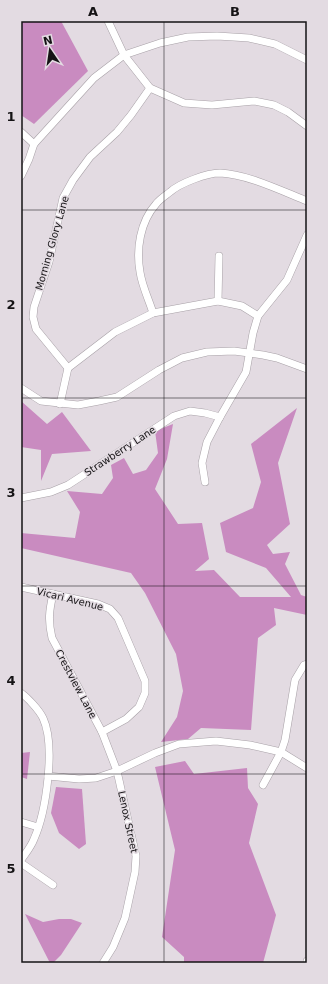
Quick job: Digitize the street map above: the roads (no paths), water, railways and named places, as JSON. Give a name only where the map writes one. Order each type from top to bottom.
[{"type":"street","points":[[108,21],[124,55],[150,88],[184,103],[212,105],[254,101],[274,105],[288,112],[307,126]]},
{"type":"street","points":[[21,176],[34,144],[94,78],[124,55],[160,43],[181,38],[217,36],[248,38],[275,44],[307,60]]},
{"type":"street","name":"Morning Glory Lane","points":[[68,368],[36,329],[33,317],[34,307],[49,262],[63,198],[73,180],[90,157],[117,132],[150,88]]},
{"type":"street","points":[[21,132],[34,144]]},
{"type":"street","points":[[153,313],[140,273],[140,238],[146,218],[157,203],[177,186],[197,178],[219,173],[234,175],[250,180],[307,201]]},
{"type":"street","points":[[205,482],[202,463],[207,442],[246,372],[253,333],[258,316],[287,280],[307,235]]},
{"type":"street","points":[[218,301],[219,256]]},
{"type":"street","points":[[60,404],[68,368],[115,332],[153,313],[218,301],[242,306],[258,316]]},
{"type":"street","points":[[21,388],[41,401],[78,405],[117,397],[159,370],[182,358],[207,352],[234,351],[250,353],[277,358],[307,369]]},
{"type":"street","name":"Strawberry Lane","points":[[21,498],[51,492],[68,485],[174,416],[190,411],[220,417]]},
{"type":"street","name":"Vicari Avenue","points":[[21,587],[98,604],[110,609],[118,618],[145,681],[145,693],[139,707],[126,719],[102,732]]},
{"type":"street","name":"Crestview Lane","points":[[53,594],[49,610],[48,624],[52,638],[102,732],[117,771]]},
{"type":"street","points":[[263,785],[281,752],[285,740],[295,680],[304,665],[307,664]]},
{"type":"street","points":[[21,693],[28,698],[43,718],[49,745],[48,776],[41,819],[34,840],[21,862],[53,885]]},
{"type":"street","points":[[48,776],[96,778],[117,771],[179,744],[216,741],[250,745],[281,752],[307,768]]},
{"type":"street","name":"Lenox Street","points":[[103,963],[113,947],[125,918],[135,872],[136,856],[117,771]]},
{"type":"street","points":[[21,822],[38,828]]}]
